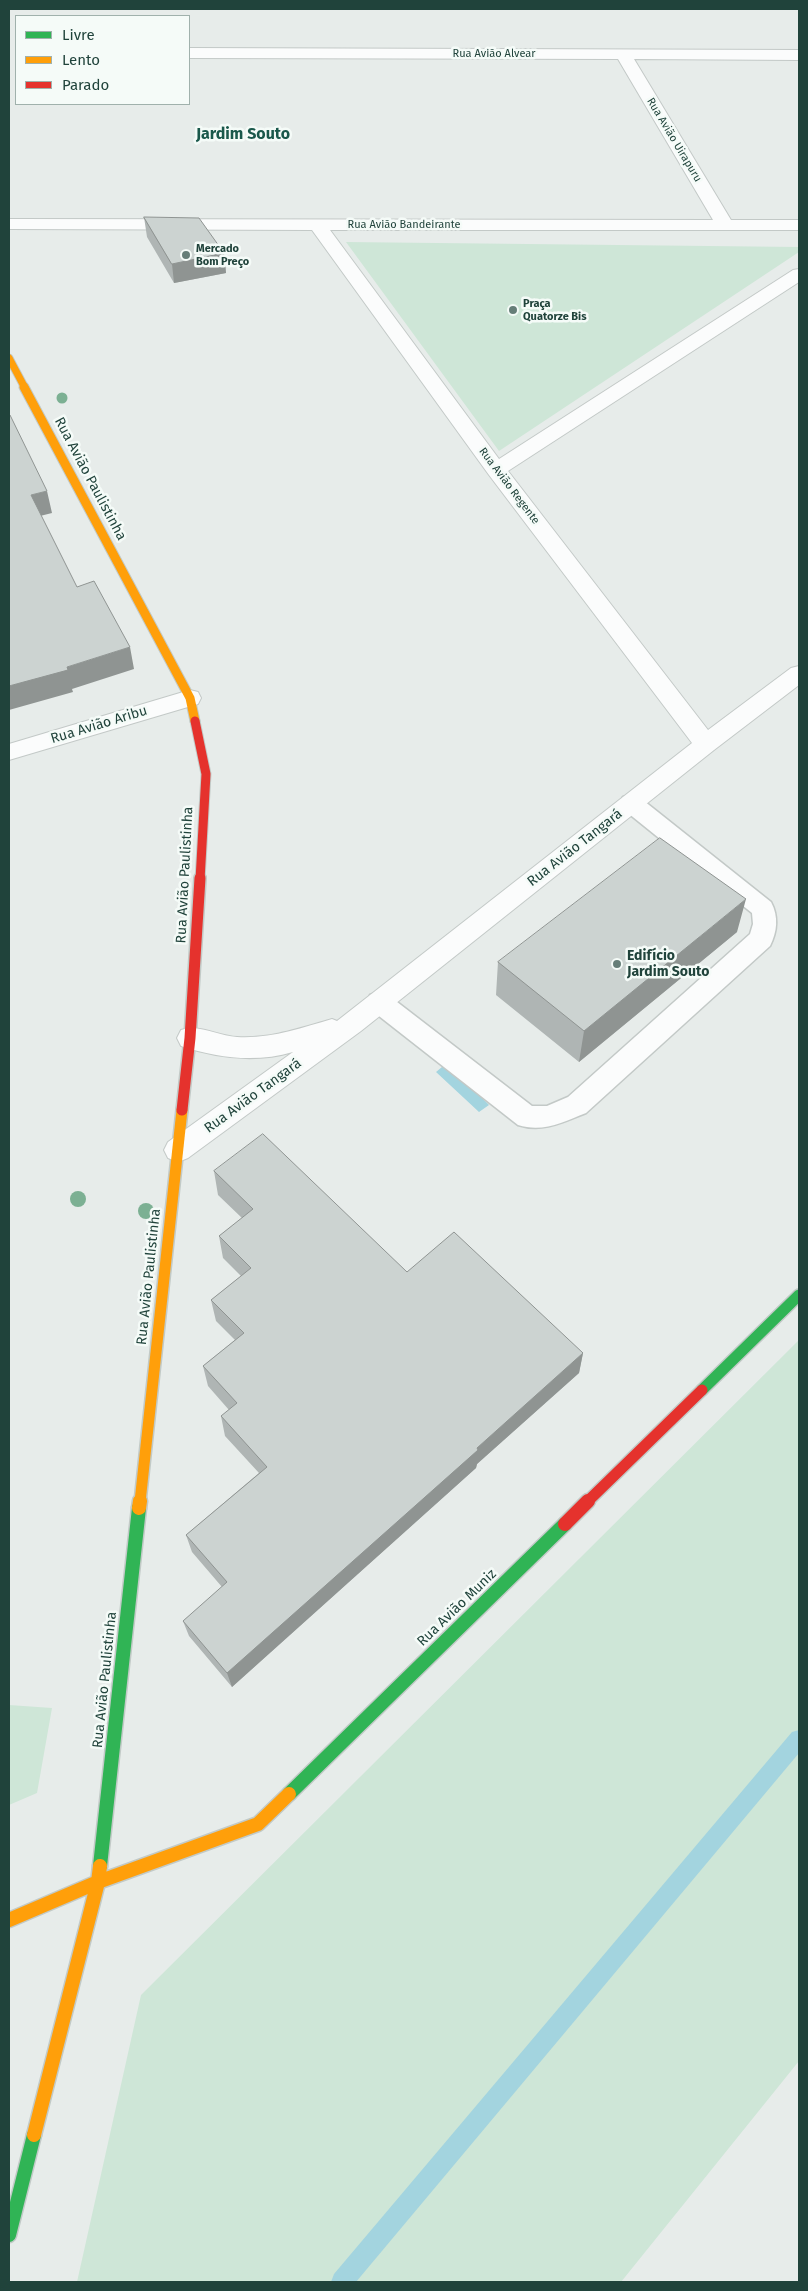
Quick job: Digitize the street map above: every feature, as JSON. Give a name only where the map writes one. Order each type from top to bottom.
[{"type":"street","name":"Rua Avião Alvear","points":[[190,53],[799,55]]},
{"type":"street","name":"Rua Avião Uirapuru","points":[[623,55],[725,225]]},
{"type":"street","name":"Rua Avião Bandeirante","points":[[9,224],[799,226]]},
{"type":"street","name":"Rua Avião Regente","points":[[317,224],[496,470],[706,744]]},
{"type":"street","points":[[496,470],[799,274]]},
{"type":"street","name":"Rua Avião Paulistinha","points":[[9,358],[190,698],[206,774],[190,1038],[98,1882],[9,2235]]},
{"type":"street","name":"Rua Avião Tangará","points":[[178,1150],[352,1024],[706,744],[799,674]]},
{"type":"street","name":"Rua Avião Aribu","points":[[9,752],[190,698]]},
{"type":"street","name":"Rua Avião Tangará","points":[[190,1038],[237,1048],[276,1046],[352,1024]]},
{"type":"street","name":"Rua Avião Muniz","points":[[9,1920],[98,1882],[258,1824],[799,1295]]},
{"type":"lane","points":[[379,1002],[527,1117],[548,1117],[577,1105],[761,939],[765,924],[763,909],[632,804]]},
{"type":"green space","points":[[346,242],[799,247],[799,252],[499,451]]},
{"type":"green space","points":[[799,1340],[799,2061],[621,2282],[77,2282],[141,1995]]},
{"type":"green space","points":[[9,1705],[52,1708],[37,1793],[9,1805]]},
{"type":"water","points":[[461,1051],[465,1080],[489,1105],[479,1112],[436,1072]]},
{"type":"building","points":[[144,217],[199,218],[224,253],[172,264]]},
{"type":"building","points":[[9,415],[47,491],[31,495],[77,587],[94,581],[130,647],[67,667],[68,670],[9,686]]},
{"type":"building","name":"Edifício Jardim Souto","points":[[660,838],[746,899],[584,1031],[498,962]]},
{"type":"building","points":[[263,1134],[407,1272],[454,1232],[583,1353],[477,1448],[478,1450],[227,1673],[183,1621],[227,1582],[186,1535],[267,1467],[221,1416],[237,1403],[203,1366],[244,1333],[211,1300],[251,1268],[219,1236],[253,1209],[214,1171]]},
{"type":"waterway","points":[[342,2282],[799,1739]]},
{"type":"traffic: fast","points":[[702,1390],[799,1295]]},
{"type":"traffic: fast","points":[[100,1866],[139,1508]]},
{"type":"traffic: fast","points":[[289,1794],[565,1524]]},
{"type":"traffic: fast","points":[[9,2235],[34,2135]]},
{"type":"traffic: slow","points":[[9,358],[190,698],[195,721]]},
{"type":"traffic: slow","points":[[139,1508],[182,1110]]},
{"type":"traffic: slow","points":[[9,1920],[98,1882],[258,1824],[289,1794]]},
{"type":"traffic: slow","points":[[34,2135],[98,1882],[100,1866]]},
{"type":"traffic: jam","points":[[182,1110],[190,1038],[206,774],[195,721]]},
{"type":"traffic: jam","points":[[565,1524],[702,1390]]},
{"type":"place","name":"Mercado Bom Preço","points":[[186,255]]},
{"type":"place","name":"Praça Quatorze Bis","points":[[513,310]]},
{"type":"place","name":"Edifício Jardim Souto","points":[[617,964]]},
{"type":"district","name":"Jardim Souto","points":[[243,135]]}]
